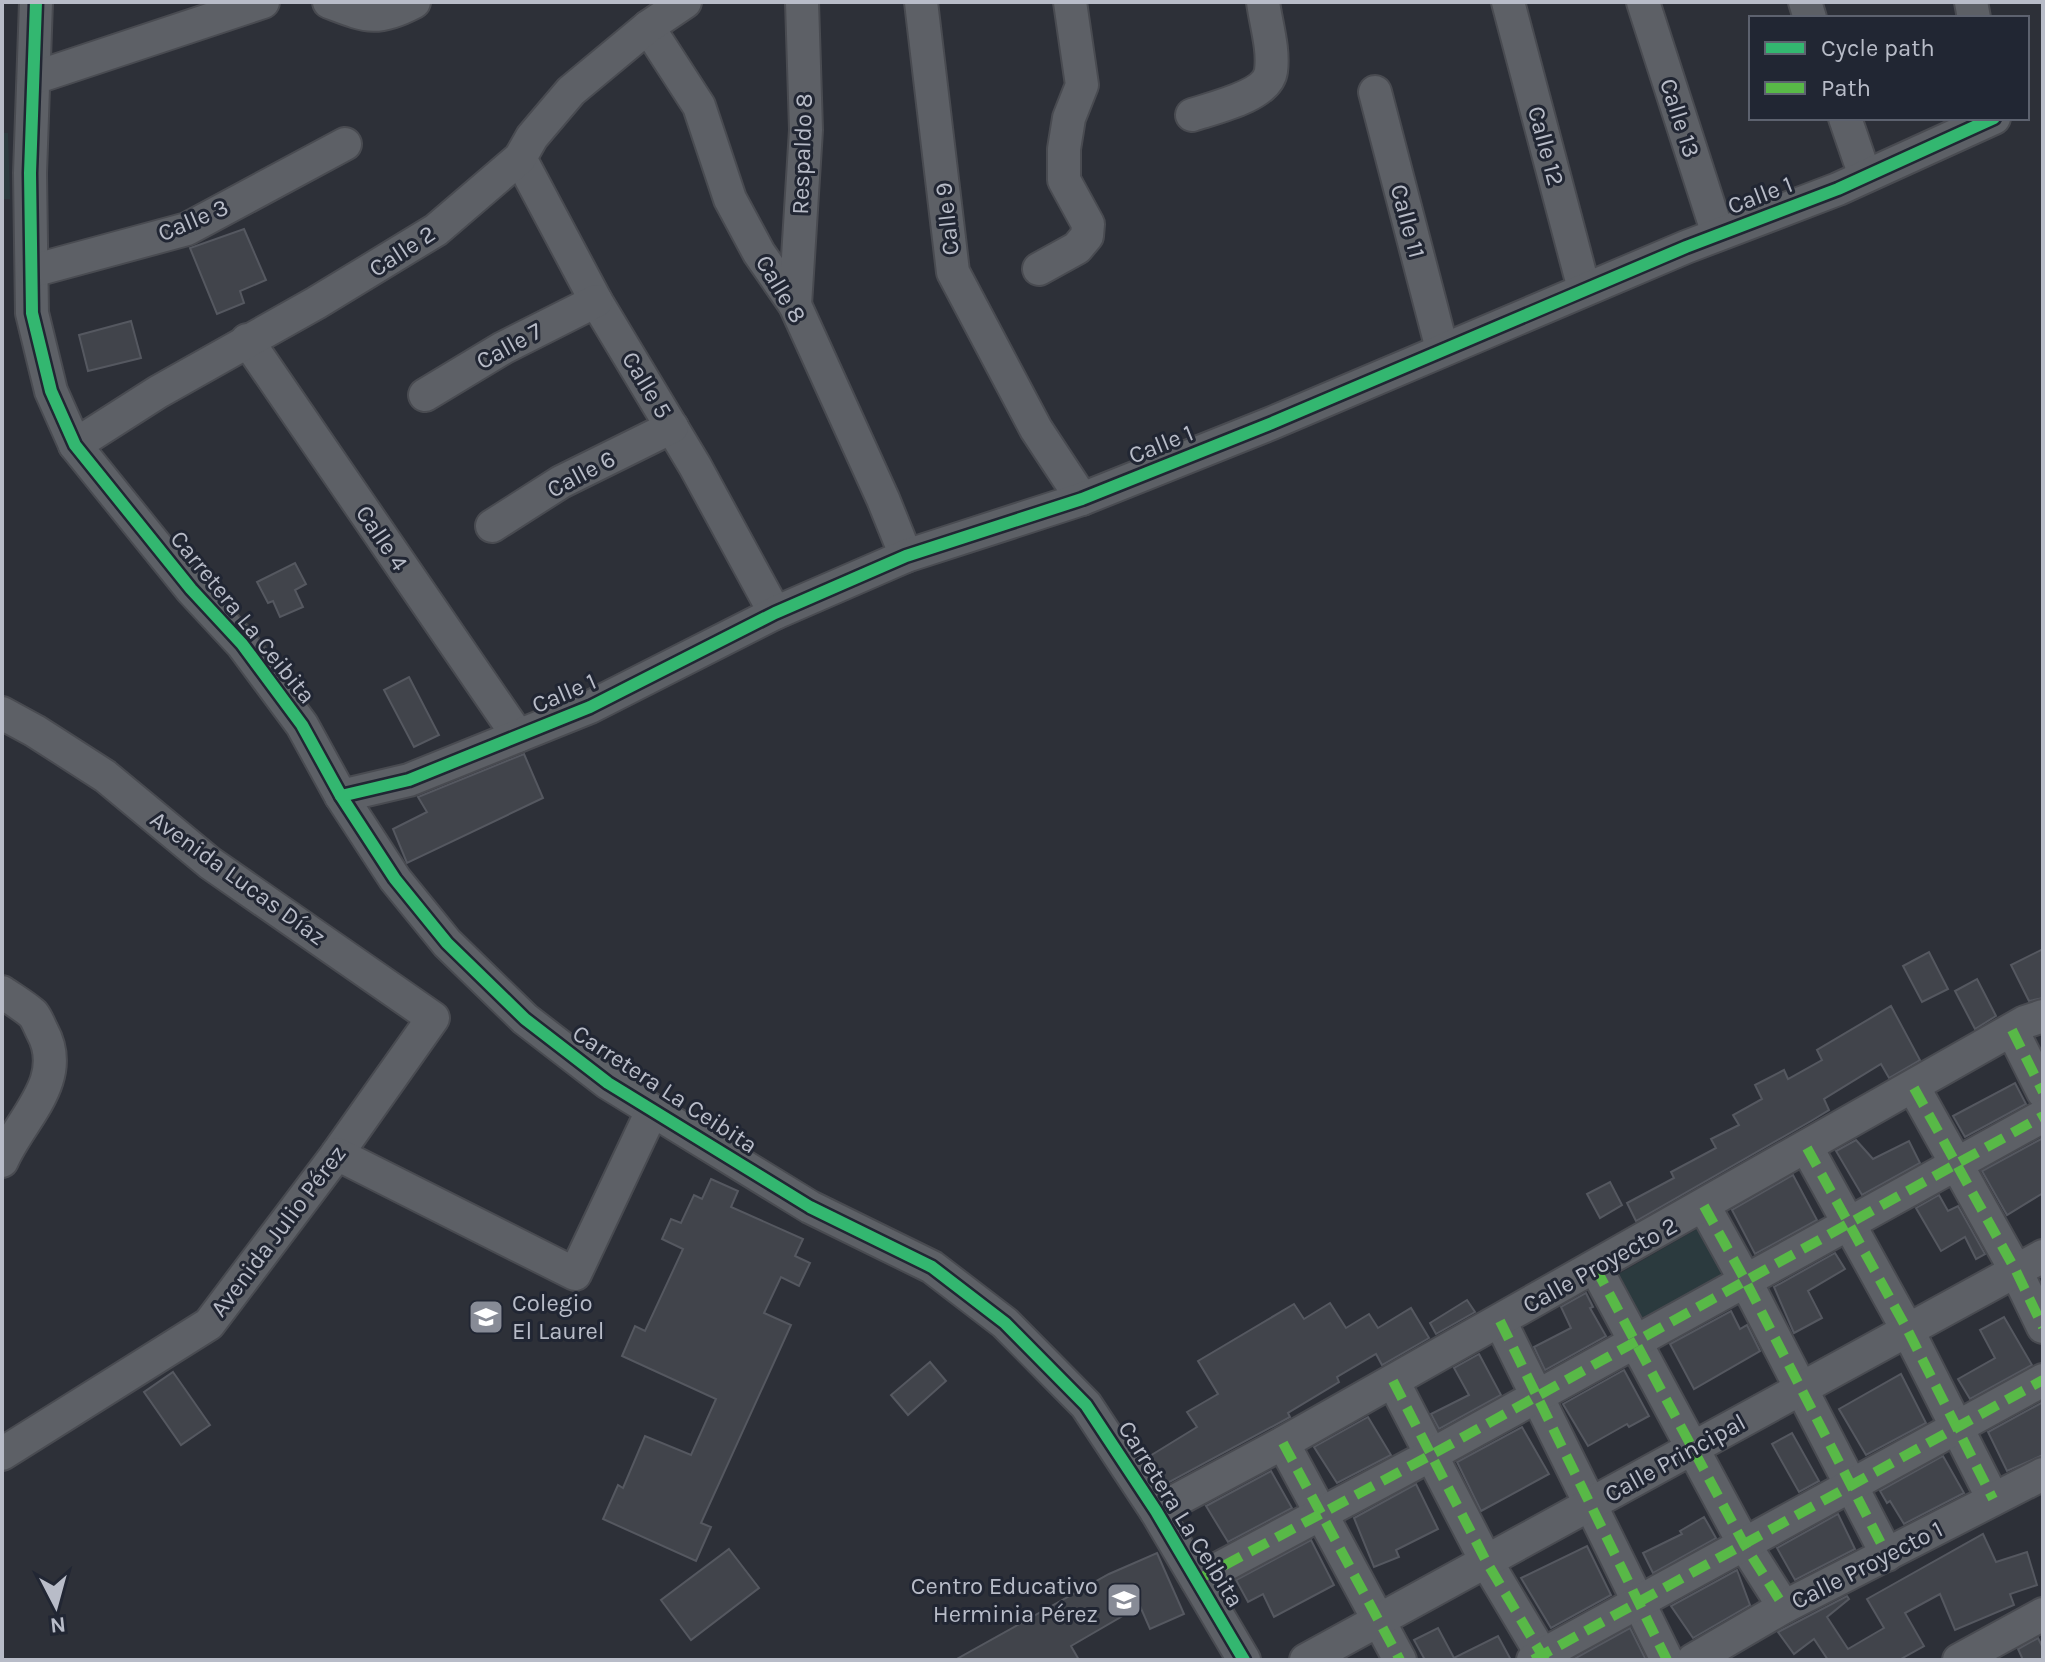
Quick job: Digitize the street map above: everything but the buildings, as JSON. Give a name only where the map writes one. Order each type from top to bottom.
[{"type":"street","name":"Carretera La Ceibita","points":[[36,2],[30,173],[32,313],[51,391],[75,445],[191,589],[242,644],[302,725],[341,796],[395,879],[457,953],[525,1019],[608,1083],[810,1207],[932,1267],[1005,1323],[1086,1405],[1156,1511],[1244,1660]]},
{"type":"street","points":[[34,78],[263,2]]},
{"type":"street","points":[[329,2],[368,17],[414,2]]},
{"type":"street","name":"Calle 2","points":[[75,445],[436,230],[520,158],[532,137],[571,91],[648,27],[685,2]]},
{"type":"street","name":"Respaldo 8","points":[[795,305],[806,130],[802,2]]},
{"type":"street","name":"Calle 9","points":[[921,2],[953,272],[1036,429],[1082,499]]},
{"type":"street","points":[[1039,269],[1077,248],[1087,236],[1088,224],[1064,180],[1064,149],[1069,118],[1082,85],[1070,2]]},
{"type":"street","points":[[1192,115],[1245,97],[1264,86],[1271,74],[1270,43],[1263,2]]},
{"type":"street","name":"Calle 12","points":[[1508,2],[1584,289]]},
{"type":"street","name":"Calle 13","points":[[1643,2],[1718,234]]},
{"type":"street","name":"Calle 8","points":[[648,27],[699,106],[730,199],[759,253],[795,305],[906,556]]},
{"type":"street","name":"Calle 11","points":[[1375,92],[1442,349]]},
{"type":"street","points":[[1846,120],[1865,176]]},
{"type":"street","name":"Calle 1","points":[[341,796],[409,780],[590,707],[775,613],[906,556],[1082,499],[1272,423],[1584,289],[1865,176],[1990,120]]},
{"type":"street","name":"Calle 3","points":[[32,271],[187,229],[345,144]]},
{"type":"street","name":"Calle 5","points":[[520,158],[596,301],[672,427],[775,613]]},
{"type":"street","name":"Calle 7","points":[[425,395],[503,348],[596,301]]},
{"type":"street","name":"Calle 4","points":[[247,340],[518,736]]},
{"type":"street","name":"Calle 6","points":[[492,526],[561,482],[672,427]]},
{"type":"street","name":"Avenida Lucas Díaz","points":[[2,713],[105,776],[210,863],[433,1018]]},
{"type":"street","points":[[2,992],[34,1015],[47,1039],[51,1058],[48,1083],[2,1161]]},
{"type":"street","name":"Calle Proyecto 2","points":[[1156,1511],[1283,1443],[2012,1030],[2043,1016]]},
{"type":"street","name":"Avenida Julio Pérez","points":[[2,1454],[209,1324],[337,1154],[433,1018]]},
{"type":"street","points":[[2012,1030],[2043,1092]]},
{"type":"street","points":[[1914,1088],[1955,1163],[2029,1264],[2043,1327]]},
{"type":"street","points":[[337,1154],[575,1274],[652,1111]]},
{"type":"street","points":[[1197,1580],[1431,1455],[2043,1116]]},
{"type":"street","points":[[1807,1148],[1907,1329],[1993,1499]]},
{"type":"street","points":[[1704,1206],[1887,1555]]},
{"type":"street","name":"Calle Principal","points":[[1306,1660],[2029,1264]]},
{"type":"street","points":[[1595,1267],[1691,1449],[1744,1544],[1784,1607]]},
{"type":"street","points":[[1500,1321],[1667,1660]]},
{"type":"street","points":[[1393,1381],[1540,1658],[1638,1601],[1851,1488],[2043,1380]]},
{"type":"street","points":[[1283,1443],[1400,1660]]},
{"type":"street","name":"Calle Proyecto 1","points":[[1693,1660],[1784,1607],[2043,1474]]},
{"type":"street","points":[[1959,1660],[2043,1614]]},
{"type":"shaded area","points":[[2,133],[8,133],[10,199],[2,199]]},
{"type":"shaded area","points":[[1704,1225],[1737,1279],[1642,1332],[1610,1279]]},
{"type":"marked path","points":[[2012,1030],[2043,1092]]},
{"type":"marked path","points":[[1914,1088],[2016,1271],[2043,1327]]},
{"type":"marked path","points":[[1197,1580],[1431,1455],[2043,1116]]},
{"type":"marked path","points":[[1807,1148],[1907,1329],[1993,1499]]},
{"type":"marked path","points":[[1704,1206],[1887,1555]]},
{"type":"marked path","points":[[1595,1267],[1744,1544],[1784,1607]]},
{"type":"marked path","points":[[1500,1321],[1667,1660]]},
{"type":"marked path","points":[[1533,1660],[2043,1380]]},
{"type":"marked path","points":[[1393,1381],[1486,1561],[1545,1660]]},
{"type":"marked path","points":[[1283,1443],[1400,1660]]},
{"type":"cycle path","points":[[36,2],[30,173],[32,313],[51,391],[75,445],[191,589],[242,644],[302,725],[341,796],[395,879],[447,943],[525,1019],[608,1083],[810,1207],[932,1267],[1005,1323],[1086,1405],[1156,1511],[1244,1660]]},
{"type":"cycle path","points":[[341,796],[409,780],[590,707],[775,613],[906,556],[1082,499],[1272,423],[1686,247],[1838,189],[1990,120]]},
{"type":"place","name":"Colegio El Laurel","points":[[486,1317]]},
{"type":"place","name":"Centro Educativo Herminia Pérez","points":[[1124,1600]]}]
